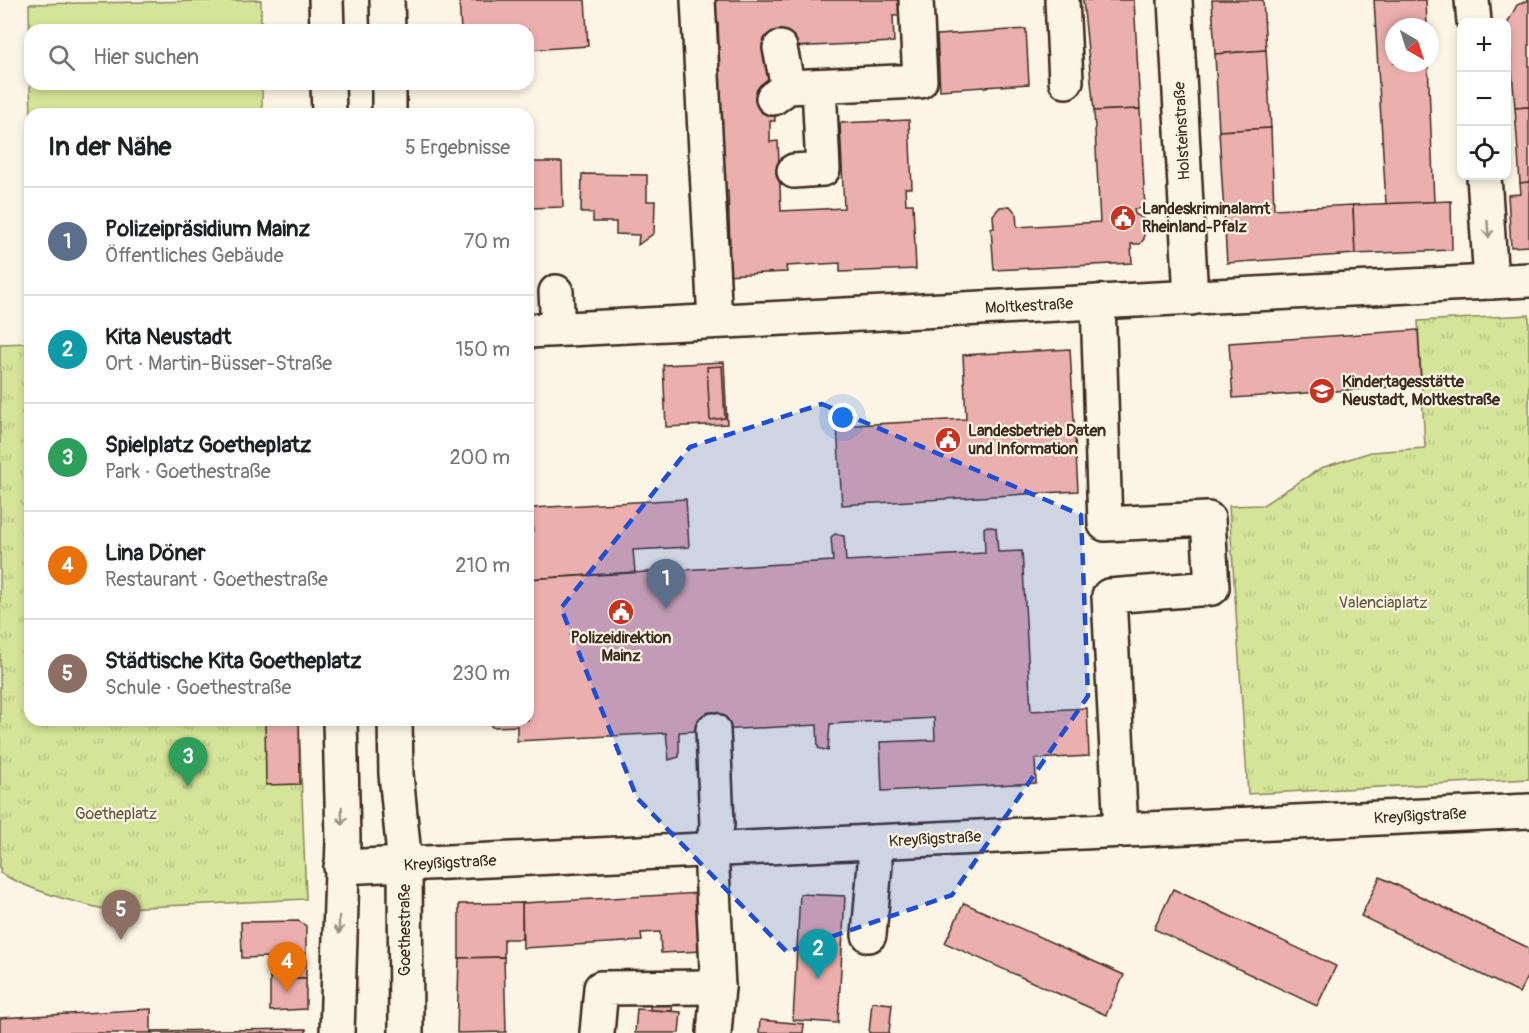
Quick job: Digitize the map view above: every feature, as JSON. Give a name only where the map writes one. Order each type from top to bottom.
[{"type":"street","points":[[327,0],[327,24]]},
{"type":"street","points":[[387,0],[388,24]]},
{"type":"street","points":[[698,0],[715,321]]},
{"type":"street","points":[[793,90],[920,81],[916,0]]},
{"type":"street","points":[[1062,0],[1066,81]]},
{"type":"street","name":"Holsteinstraße","points":[[1175,0],[1191,298]]},
{"type":"street","points":[[1472,0],[1474,18]]},
{"type":"street","points":[[780,48],[823,170],[794,171]]},
{"type":"street","points":[[328,90],[329,108]]},
{"type":"street","points":[[389,90],[389,108]]},
{"type":"street","points":[[1484,180],[1491,282]]},
{"type":"street","name":"Moltkestraße","points":[[543,330],[1529,280]]},
{"type":"street","points":[[543,330],[556,292]]},
{"type":"street","points":[[1098,302],[1105,524],[1208,519],[1212,588],[1109,596],[1122,830]]},
{"type":"street","points":[[337,1033],[341,867],[340,726]]},
{"type":"street","name":"Goethestraße","points":[[395,726],[396,774],[405,866],[406,1033]]},
{"type":"street","points":[[712,730],[717,825],[711,850],[718,987],[714,1033]]},
{"type":"street","name":"Kreyßigstraße","points":[[341,867],[405,866],[1529,811]]},
{"type":"street","points":[[869,935],[875,864],[874,842]]},
{"type":"street","points":[[597,1033],[601,988],[718,987]]},
{"type":"highlighted area","points":[[822,404],[1081,515],[1088,696],[952,895],[787,952],[637,798],[561,608],[690,447]]},
{"type":"green space","points":[[261,0],[261,24],[29,24],[29,4]]},
{"type":"green space","points":[[30,90],[262,90],[262,108],[31,108]]},
{"type":"green space","name":"Valenciaplatz","points":[[1529,315],[1529,779],[1248,794],[1229,506],[1263,505],[1321,468],[1371,452],[1425,448],[1418,321]]},
{"type":"green space","name":"Goetheplatz","points":[[24,343],[24,726],[299,726],[306,899],[104,909],[51,895],[0,873],[0,344]]},
{"type":"building","points":[[459,0],[585,0],[588,46],[534,50],[534,24],[461,24]]},
{"type":"building","points":[[706,0],[902,0],[903,16],[893,16],[894,42],[771,48],[775,121],[770,121],[770,142],[778,141],[781,211],[844,208],[840,123],[909,120],[912,188],[905,188],[906,204],[913,204],[916,269],[840,272],[840,263],[786,266],[787,272],[725,275],[723,246],[730,245],[728,191],[714,192],[723,159],[720,107],[714,108],[712,75],[720,74],[718,23],[707,23]]},
{"type":"building","points":[[1083,0],[1134,0],[1140,109],[1094,111]]},
{"type":"building","points":[[1212,0],[1263,0],[1266,50],[1215,54]]},
{"type":"building","points":[[1374,0],[1426,0],[1427,18],[1385,18],[1385,72],[1428,72],[1434,202],[1386,204]]},
{"type":"building","points":[[1529,0],[1529,107],[1515,108],[1510,18],[1517,5]]},
{"type":"building","points":[[1026,29],[1029,84],[940,90],[937,35]]},
{"type":"building","points":[[1266,50],[1271,128],[1219,131],[1215,54]]},
{"type":"building","points":[[1529,107],[1529,182],[1520,183],[1515,108]]},
{"type":"building","points":[[1140,109],[1145,208],[1134,209],[1135,214],[1143,218],[1144,239],[1140,244],[1131,244],[1132,263],[994,270],[991,228],[994,228],[993,215],[1000,207],[1010,206],[1016,213],[1017,227],[1100,222],[1094,111]]},
{"type":"building","points":[[1271,128],[1274,209],[1353,205],[1355,254],[1227,263],[1219,131]]},
{"type":"building","points":[[534,162],[562,162],[563,207],[534,208]]},
{"type":"building","points":[[582,174],[647,175],[647,201],[655,201],[654,233],[638,245],[639,235],[616,234],[616,222],[593,222],[593,213],[581,213]]},
{"type":"building","points":[[1529,182],[1529,246],[1511,247],[1508,195],[1521,194],[1520,183]]},
{"type":"building","points":[[1451,201],[1452,250],[1355,254],[1353,205]]},
{"type":"building","points":[[1418,330],[1421,385],[1233,398],[1229,343]]},
{"type":"building","points":[[1070,349],[1078,491],[842,505],[837,426],[966,419],[963,355]]},
{"type":"building","points":[[724,362],[727,424],[666,427],[663,365]]},
{"type":"building","points":[[722,366],[725,418],[710,420],[707,367]]},
{"type":"building","points":[[686,499],[689,547],[633,550],[635,572],[534,579],[534,508]]},
{"type":"building","points":[[987,526],[996,528],[998,552],[1022,551],[1031,711],[1087,708],[1089,756],[1035,759],[1036,783],[882,791],[880,742],[935,740],[934,718],[830,724],[828,751],[818,748],[817,725],[679,732],[679,757],[669,760],[666,733],[517,741],[517,726],[534,726],[534,579],[833,561],[831,537],[835,534],[844,536],[846,561],[985,553],[984,528]]},
{"type":"building","points":[[265,726],[299,726],[300,784],[266,785]]},
{"type":"building","points":[[1380,877],[1529,948],[1529,973],[1519,993],[1361,916]]},
{"type":"building","points":[[1173,889],[1336,966],[1317,1006],[1154,929]]},
{"type":"building","points":[[701,893],[703,951],[661,953],[660,932],[641,933],[642,941],[523,948],[522,903]]},
{"type":"building","points":[[800,894],[845,896],[838,1023],[793,1020]]},
{"type":"building","points":[[522,903],[522,939],[504,939],[504,957],[459,958],[459,904]]},
{"type":"building","points":[[964,903],[1124,975],[1106,1015],[945,943]]},
{"type":"building","points":[[299,921],[306,926],[306,978],[270,978],[269,957],[242,958],[241,922]]},
{"type":"building","points":[[504,957],[506,1032],[457,1033],[459,958]]},
{"type":"building","points":[[270,978],[306,978],[306,1009],[270,1011]]},
{"type":"building","points":[[651,996],[673,998],[672,1011],[650,1010]]},
{"type":"building","points":[[872,1002],[892,1004],[889,1033],[869,1033]]},
{"type":"building","points":[[151,1009],[151,1033],[0,1033],[0,1018]]},
{"type":"building","points":[[637,1009],[681,1012],[679,1033],[635,1033]]},
{"type":"building","points":[[760,1020],[804,1024],[803,1033],[759,1033]]},
{"type":"building","points":[[306,1029],[306,1033],[151,1033],[151,1031]]},
{"type":"place","name":"Landeskriminalamt Rheinland-Pfalz","points":[[1123,218]]},
{"type":"place","name":"Kindertagesstätte Neustadt, Moltkestraße","points":[[1322,391]]},
{"type":"place","name":"Landesbetrieb Daten und Information","points":[[948,440]]},
{"type":"place","name":"Polizeipräsidium Mainz","points":[[666,609]]},
{"type":"place","name":"Polizeidirektion Mainz","points":[[621,612]]},
{"type":"place","name":"Spielplatz Goetheplatz","points":[[188,787]]},
{"type":"place","name":"Städtische Kita Goetheplatz","points":[[121,940]]},
{"type":"place","name":"Kita Neustadt","points":[[818,979]]},
{"type":"place","name":"Lina Döner","points":[[287,992]]}]
